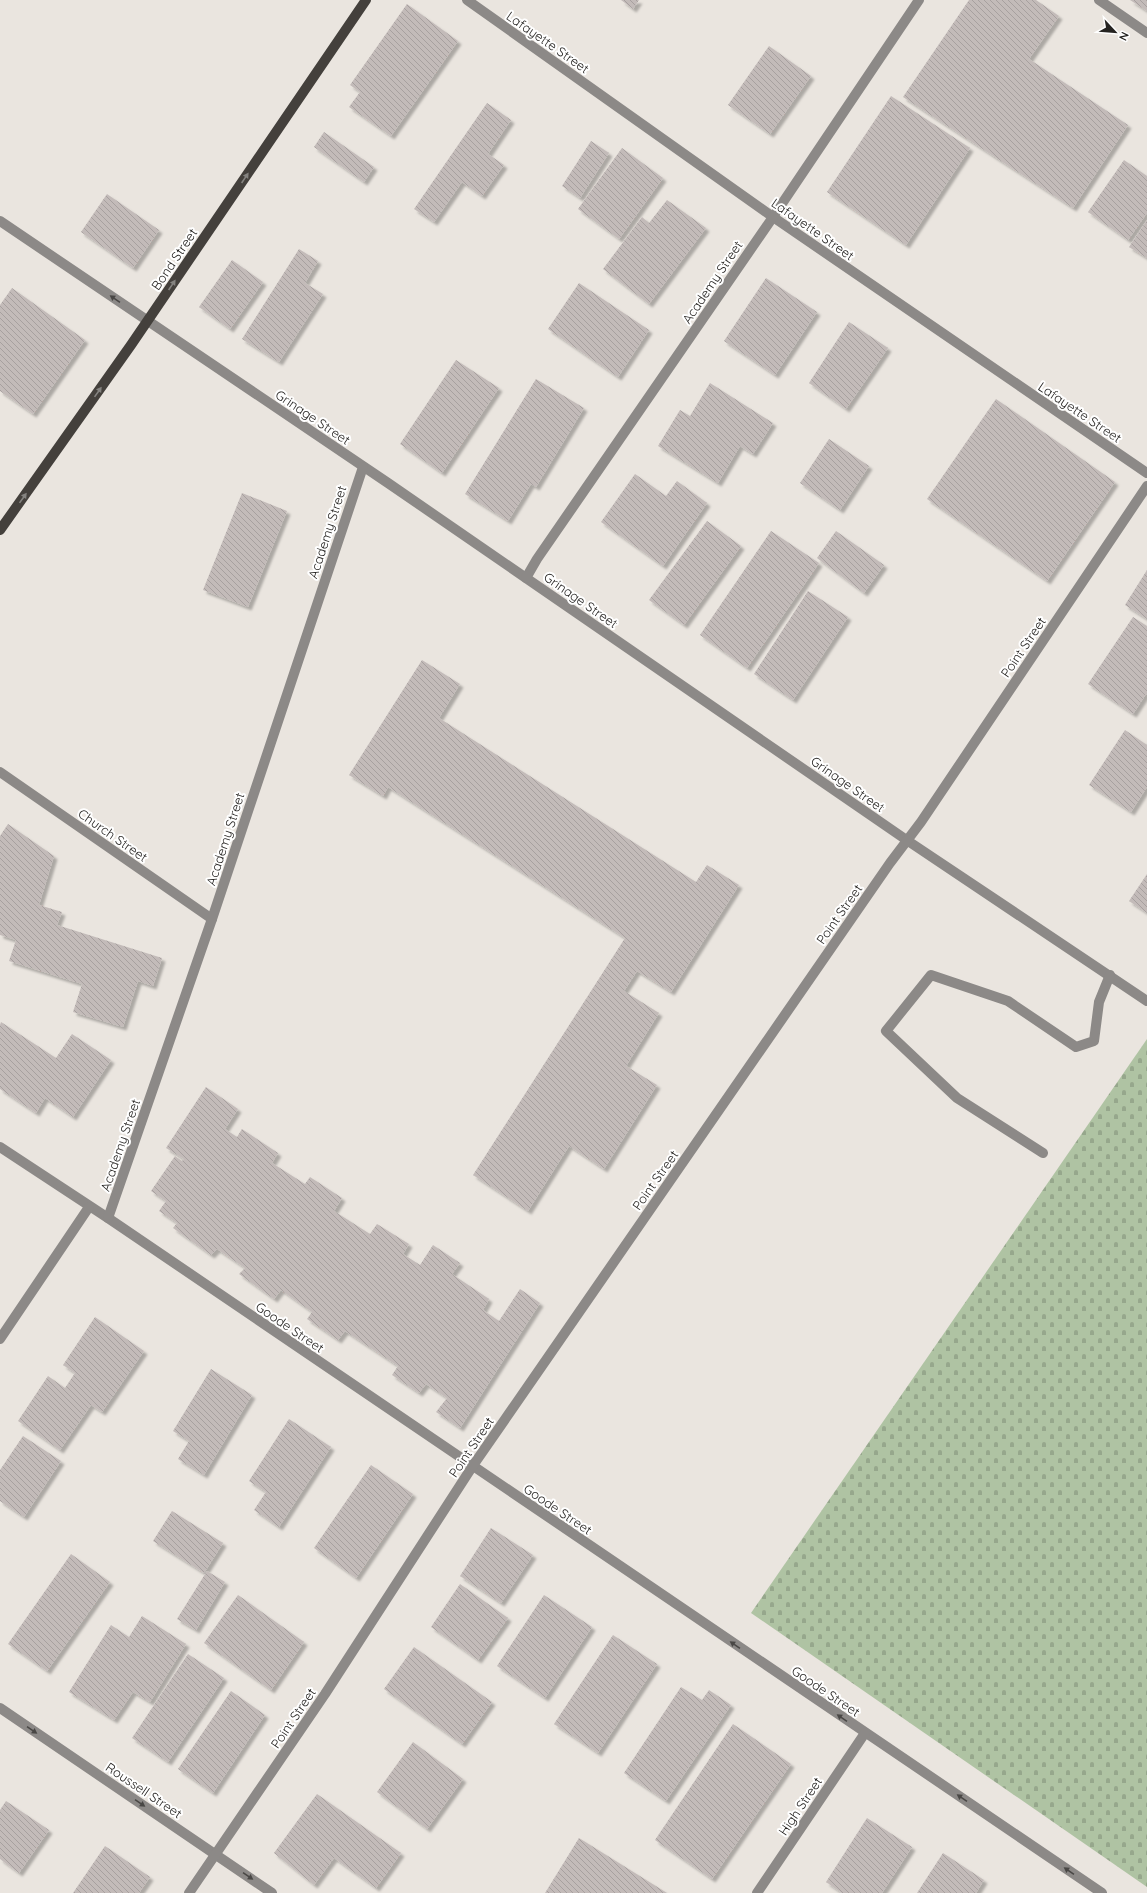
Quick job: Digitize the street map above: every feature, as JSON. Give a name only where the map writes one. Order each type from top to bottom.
[{"type":"main road","name":"Bond Street","points":[[0,530],[147,321],[366,0]]},
{"type":"street","name":"Lafayette Street","points":[[467,0],[772,217],[1147,473]]},
{"type":"street","name":"Academy Street","points":[[526,578],[537,559],[919,0]]},
{"type":"street","points":[[1099,0],[1147,33]]},
{"type":"street","name":"Grinage Street","points":[[0,221],[526,578],[908,841],[1147,1001]]},
{"type":"street","name":"Academy Street","points":[[108,1218],[212,919],[363,467]]},
{"type":"street","name":"Point Street","points":[[188,1893],[325,1694],[472,1467],[890,863],[908,841],[1147,486]]},
{"type":"street","name":"Church Street","points":[[0,772],[212,919]]},
{"type":"street","points":[[1043,1153],[957,1098],[886,1031],[931,974],[1008,1001],[1076,1047],[1094,1041],[1100,1002],[1110,975]]},
{"type":"street","name":"Goode Street","points":[[0,1147],[88,1207],[108,1218],[472,1467],[1102,1893]]},
{"type":"street","points":[[0,1340],[88,1207]]},
{"type":"street","name":"Roussell Street","points":[[0,1708],[272,1893]]},
{"type":"street","name":"High Street","points":[[757,1893],[865,1733]]},
{"type":"green space","points":[[1147,1039],[1147,1887],[751,1613]]},
{"type":"building","points":[[621,0],[639,0],[633,9]]},
{"type":"building","points":[[969,0],[1036,0],[1059,16],[1029,59],[1128,125],[1073,208],[903,97]]},
{"type":"building","points":[[1130,0],[1147,0],[1147,11]]},
{"type":"building","points":[[407,4],[458,41],[391,136],[349,107],[360,92],[350,85]]},
{"type":"building","points":[[769,46],[811,76],[770,134],[728,105]]},
{"type":"building","points":[[891,96],[970,148],[906,245],[827,192]]},
{"type":"building","points":[[487,103],[511,120],[488,154],[504,165],[482,196],[462,182],[434,222],[414,209]]},
{"type":"building","points":[[324,132],[374,167],[364,182],[314,147]]},
{"type":"building","points":[[591,141],[609,153],[580,198],[562,186]]},
{"type":"building","points":[[622,148],[663,178],[619,239],[578,209]]},
{"type":"building","points":[[1124,160],[1147,176],[1147,213],[1128,240],[1088,212]]},
{"type":"building","points":[[107,194],[159,230],[133,268],[81,232]]},
{"type":"building","points":[[667,200],[706,228],[649,304],[603,269],[642,217],[649,223]]},
{"type":"building","points":[[1147,220],[1147,258],[1129,247]]},
{"type":"building","points":[[299,249],[318,261],[305,283],[323,294],[279,362],[242,339]]},
{"type":"building","points":[[232,260],[263,282],[230,329],[199,307]]},
{"type":"building","points":[[766,278],[817,312],[775,375],[724,341]]},
{"type":"building","points":[[579,283],[649,330],[618,377],[548,329]]},
{"type":"building","points":[[12,288],[85,340],[33,414],[0,391],[0,305]]},
{"type":"building","points":[[849,322],[888,348],[846,409],[809,383]]},
{"type":"building","points":[[456,360],[499,388],[442,473],[400,444]]},
{"type":"building","points":[[536,379],[584,408],[536,487],[531,484],[508,521],[465,494]]},
{"type":"building","points":[[710,383],[773,423],[753,454],[740,446],[718,483],[658,446],[680,410],[690,416]]},
{"type":"building","points":[[996,399],[1115,482],[1047,581],[927,499]]},
{"type":"building","points":[[829,439],[869,466],[840,510],[800,483]]},
{"type":"building","points":[[635,474],[666,496],[677,481],[707,503],[663,566],[601,522]]},
{"type":"building","points":[[242,493],[287,511],[248,607],[203,590]]},
{"type":"building","points":[[707,521],[741,546],[684,625],[649,600]]},
{"type":"building","points":[[771,531],[819,563],[747,668],[700,635]]},
{"type":"building","points":[[836,531],[884,565],[864,593],[817,558]]},
{"type":"building","points":[[1147,570],[1147,619],[1125,605]]},
{"type":"building","points":[[808,591],[848,617],[793,700],[754,674]]},
{"type":"building","points":[[1133,617],[1147,626],[1147,695],[1146,694],[1133,714],[1088,684]]},
{"type":"building","points":[[422,660],[460,684],[439,718],[696,882],[707,865],[739,885],[671,992],[637,971],[624,991],[659,1013],[626,1066],[657,1085],[604,1169],[569,1146],[528,1211],[473,1175],[625,938],[388,787],[383,796],[349,775]]},
{"type":"building","points":[[1125,730],[1147,745],[1147,787],[1131,812],[1089,785]]},
{"type":"building","points":[[8,824],[54,856],[39,905],[62,912],[57,925],[162,958],[153,986],[138,981],[123,1027],[73,1012],[82,984],[9,961],[16,940],[0,935],[0,836]]},
{"type":"building","points":[[1147,874],[1147,913],[1129,901]]},
{"type":"building","points":[[1,1022],[56,1058],[72,1034],[111,1060],[73,1117],[45,1098],[36,1113],[0,1089]]},
{"type":"building","points":[[206,1087],[238,1109],[225,1129],[237,1137],[242,1129],[278,1153],[272,1163],[305,1184],[310,1177],[342,1198],[334,1211],[370,1234],[377,1224],[409,1244],[403,1254],[420,1265],[433,1245],[460,1263],[452,1274],[489,1299],[483,1310],[499,1321],[520,1289],[540,1303],[460,1428],[436,1412],[447,1398],[426,1384],[419,1393],[392,1375],[398,1366],[345,1331],[338,1340],[307,1319],[312,1312],[281,1290],[274,1299],[239,1274],[245,1268],[217,1249],[211,1255],[173,1228],[177,1223],[159,1211],[166,1201],[151,1191],[175,1156],[182,1161],[184,1159],[166,1148]]},
{"type":"building","points":[[95,1317],[144,1351],[102,1412],[91,1405],[60,1450],[18,1421],[48,1376],[65,1388],[75,1373],[63,1365]]},
{"type":"building","points":[[211,1369],[252,1395],[204,1475],[178,1459],[189,1441],[173,1431]]},
{"type":"building","points":[[289,1419],[331,1447],[279,1527],[254,1510],[266,1492],[249,1481]]},
{"type":"building","points":[[23,1436],[61,1461],[24,1517],[0,1501],[0,1470]]},
{"type":"building","points":[[371,1465],[413,1494],[356,1578],[314,1548]]},
{"type":"building","points":[[172,1511],[223,1543],[204,1573],[153,1541]]},
{"type":"building","points":[[491,1528],[533,1555],[501,1603],[460,1576]]},
{"type":"building","points":[[71,1554],[110,1582],[47,1671],[8,1644]]},
{"type":"building","points":[[207,1571],[225,1582],[196,1630],[177,1619]]},
{"type":"building","points":[[460,1584],[508,1618],[478,1660],[431,1627]]},
{"type":"building","points":[[238,1595],[304,1642],[271,1690],[204,1643]]},
{"type":"building","points":[[544,1595],[592,1627],[545,1698],[497,1666]]},
{"type":"building","points":[[142,1616],[186,1644],[150,1702],[133,1692],[114,1720],[69,1692],[111,1625],[129,1637]]},
{"type":"building","points":[[613,1635],[657,1664],[598,1753],[554,1724]]},
{"type":"building","points":[[414,1647],[492,1702],[462,1744],[384,1689]]},
{"type":"building","points":[[188,1654],[224,1678],[168,1762],[132,1738]]},
{"type":"building","points":[[681,1687],[702,1700],[709,1690],[731,1705],[666,1801],[624,1773]]},
{"type":"building","points":[[231,1691],[265,1715],[213,1793],[178,1769]]},
{"type":"building","points":[[733,1724],[791,1764],[712,1879],[655,1840]]},
{"type":"building","points":[[413,1742],[463,1779],[427,1829],[377,1792]]},
{"type":"building","points":[[317,1794],[401,1853],[376,1888],[334,1858],[314,1885],[274,1853]]},
{"type":"building","points":[[6,1801],[49,1830],[19,1873],[0,1859],[0,1810]]},
{"type":"building","points":[[867,1818],[912,1847],[882,1893],[842,1893],[826,1882]]},
{"type":"building","points":[[579,1838],[667,1893],[545,1893]]},
{"type":"building","points":[[105,1846],[150,1877],[139,1893],[73,1893]]},
{"type":"building","points":[[943,1853],[984,1880],[976,1893],[917,1893]]}]
